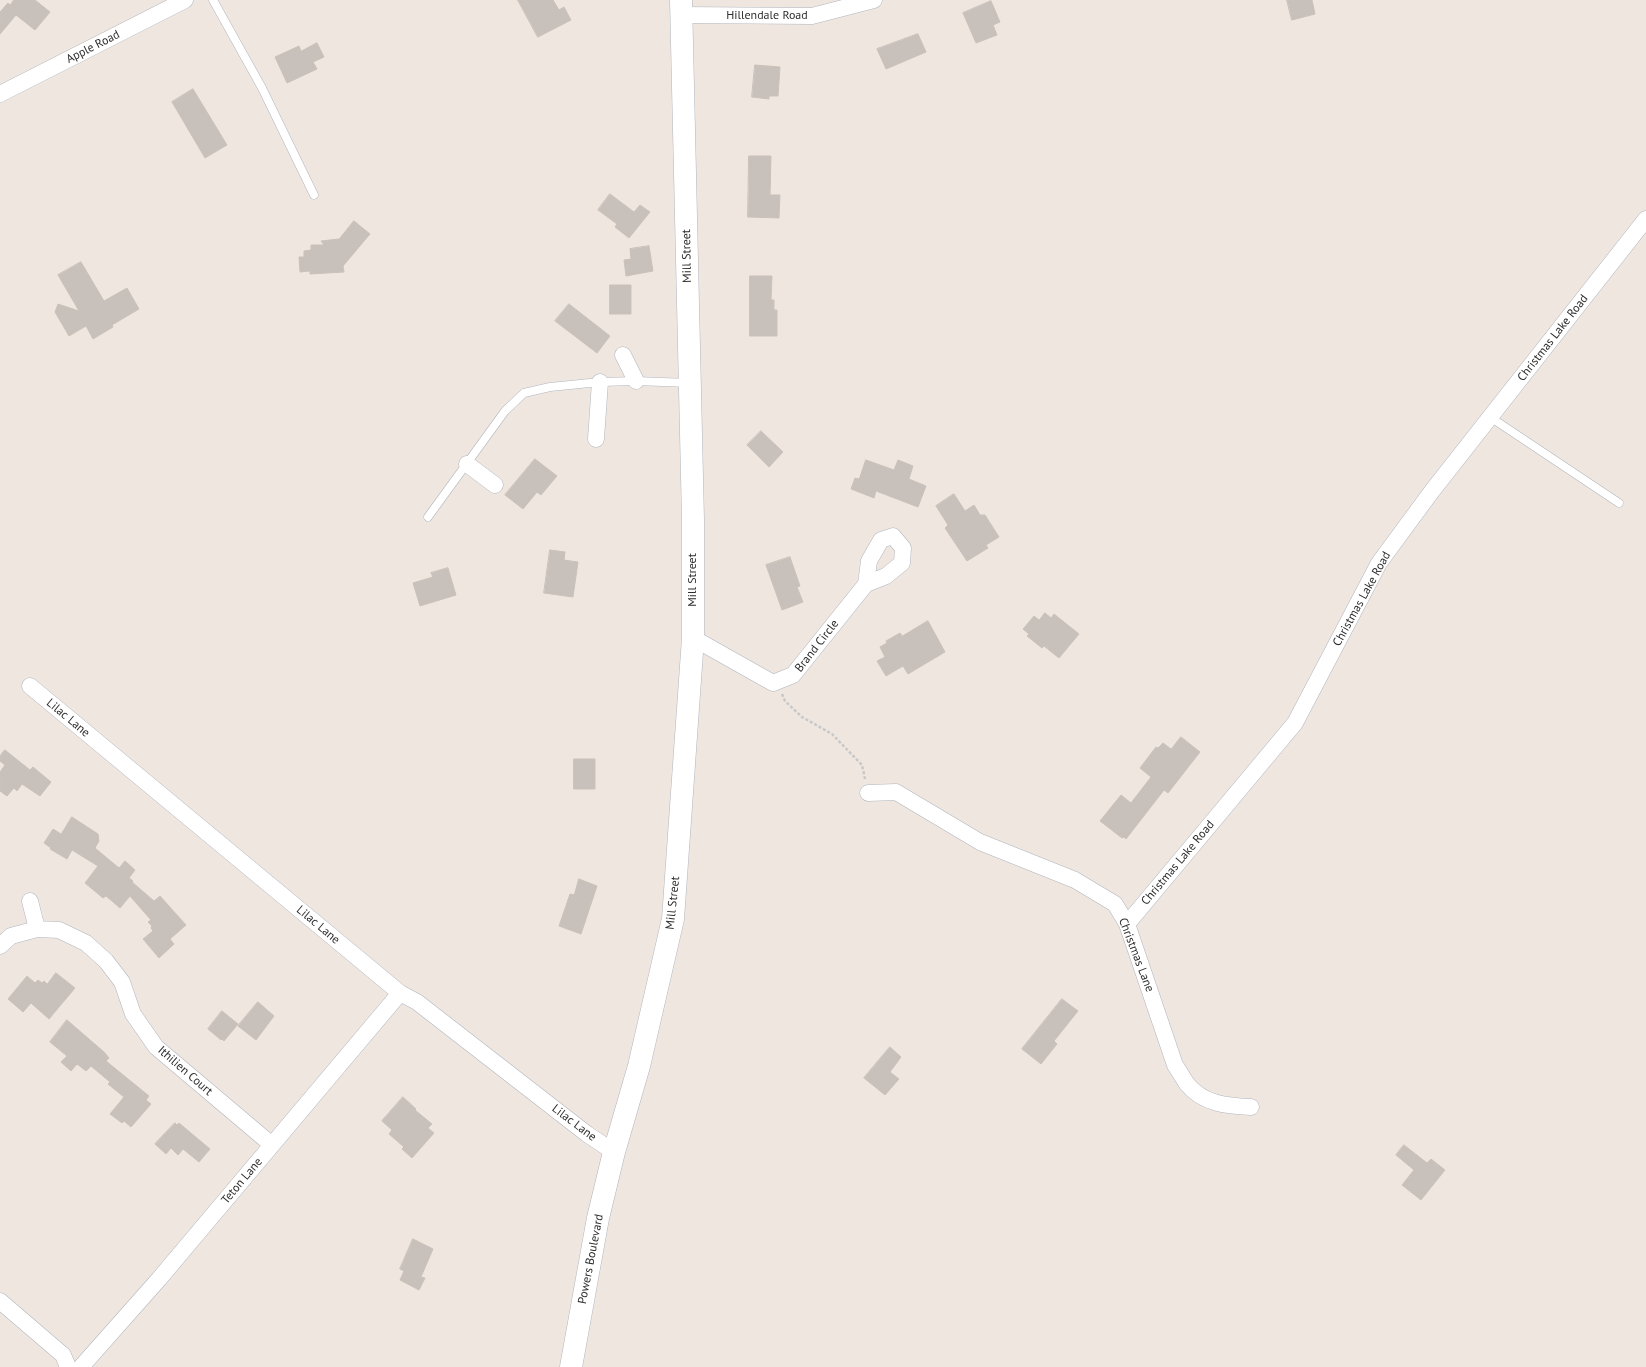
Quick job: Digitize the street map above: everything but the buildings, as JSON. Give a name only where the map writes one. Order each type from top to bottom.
[{"type":"main road","name":"Mill Street","points":[[614,1152],[639,1066],[673,919],[693,638],[693,520],[681,8]]},
{"type":"main road","name":"Powers Boulevard","points":[[571,1367],[598,1218],[614,1152]]},
{"type":"street","name":"Apple Road","points":[[0,94],[185,0]]},
{"type":"street","name":"Hillendale Road","points":[[681,8],[812,16],[874,0]]},
{"type":"street","name":"Christmas Lake Road","points":[[1127,924],[1295,723],[1379,563],[1432,491],[1646,219]]},
{"type":"street","points":[[623,355],[636,381]]},
{"type":"street","points":[[596,439],[600,382]]},
{"type":"street","points":[[467,464],[495,485]]},
{"type":"street","name":"Brand Circle","points":[[778,681],[794,675],[866,584]]},
{"type":"street","points":[[693,638],[772,683],[778,681]]},
{"type":"street","name":"Lilac Lane","points":[[30,686],[400,993],[417,1002],[587,1134],[614,1152]]},
{"type":"street","name":"Christmas Lane","points":[[868,793],[896,792],[980,842],[1074,880],[1115,904],[1127,924],[1176,1065],[1187,1084],[1206,1100],[1226,1106],[1251,1107]]},
{"type":"street","points":[[30,901],[37,928]]},
{"type":"street","name":"Ithilien Court","points":[[0,946],[11,936],[37,928],[59,930],[86,943],[106,961],[122,982],[133,1014],[156,1047],[272,1145]]},
{"type":"street","name":"Teton Lane","points":[[81,1367],[158,1279],[400,993]]},
{"type":"street","points":[[0,1301],[63,1355],[68,1367]]},
{"type":"lane","points":[[213,0],[262,88],[314,196]]},
{"type":"lane","points":[[428,517],[505,411],[524,393],[550,387],[600,382],[636,381],[690,383]]},
{"type":"lane","points":[[1490,417],[1619,503]]},
{"type":"path","points":[[778,681],[784,701],[802,717],[832,734],[862,765],[868,793]]}]
